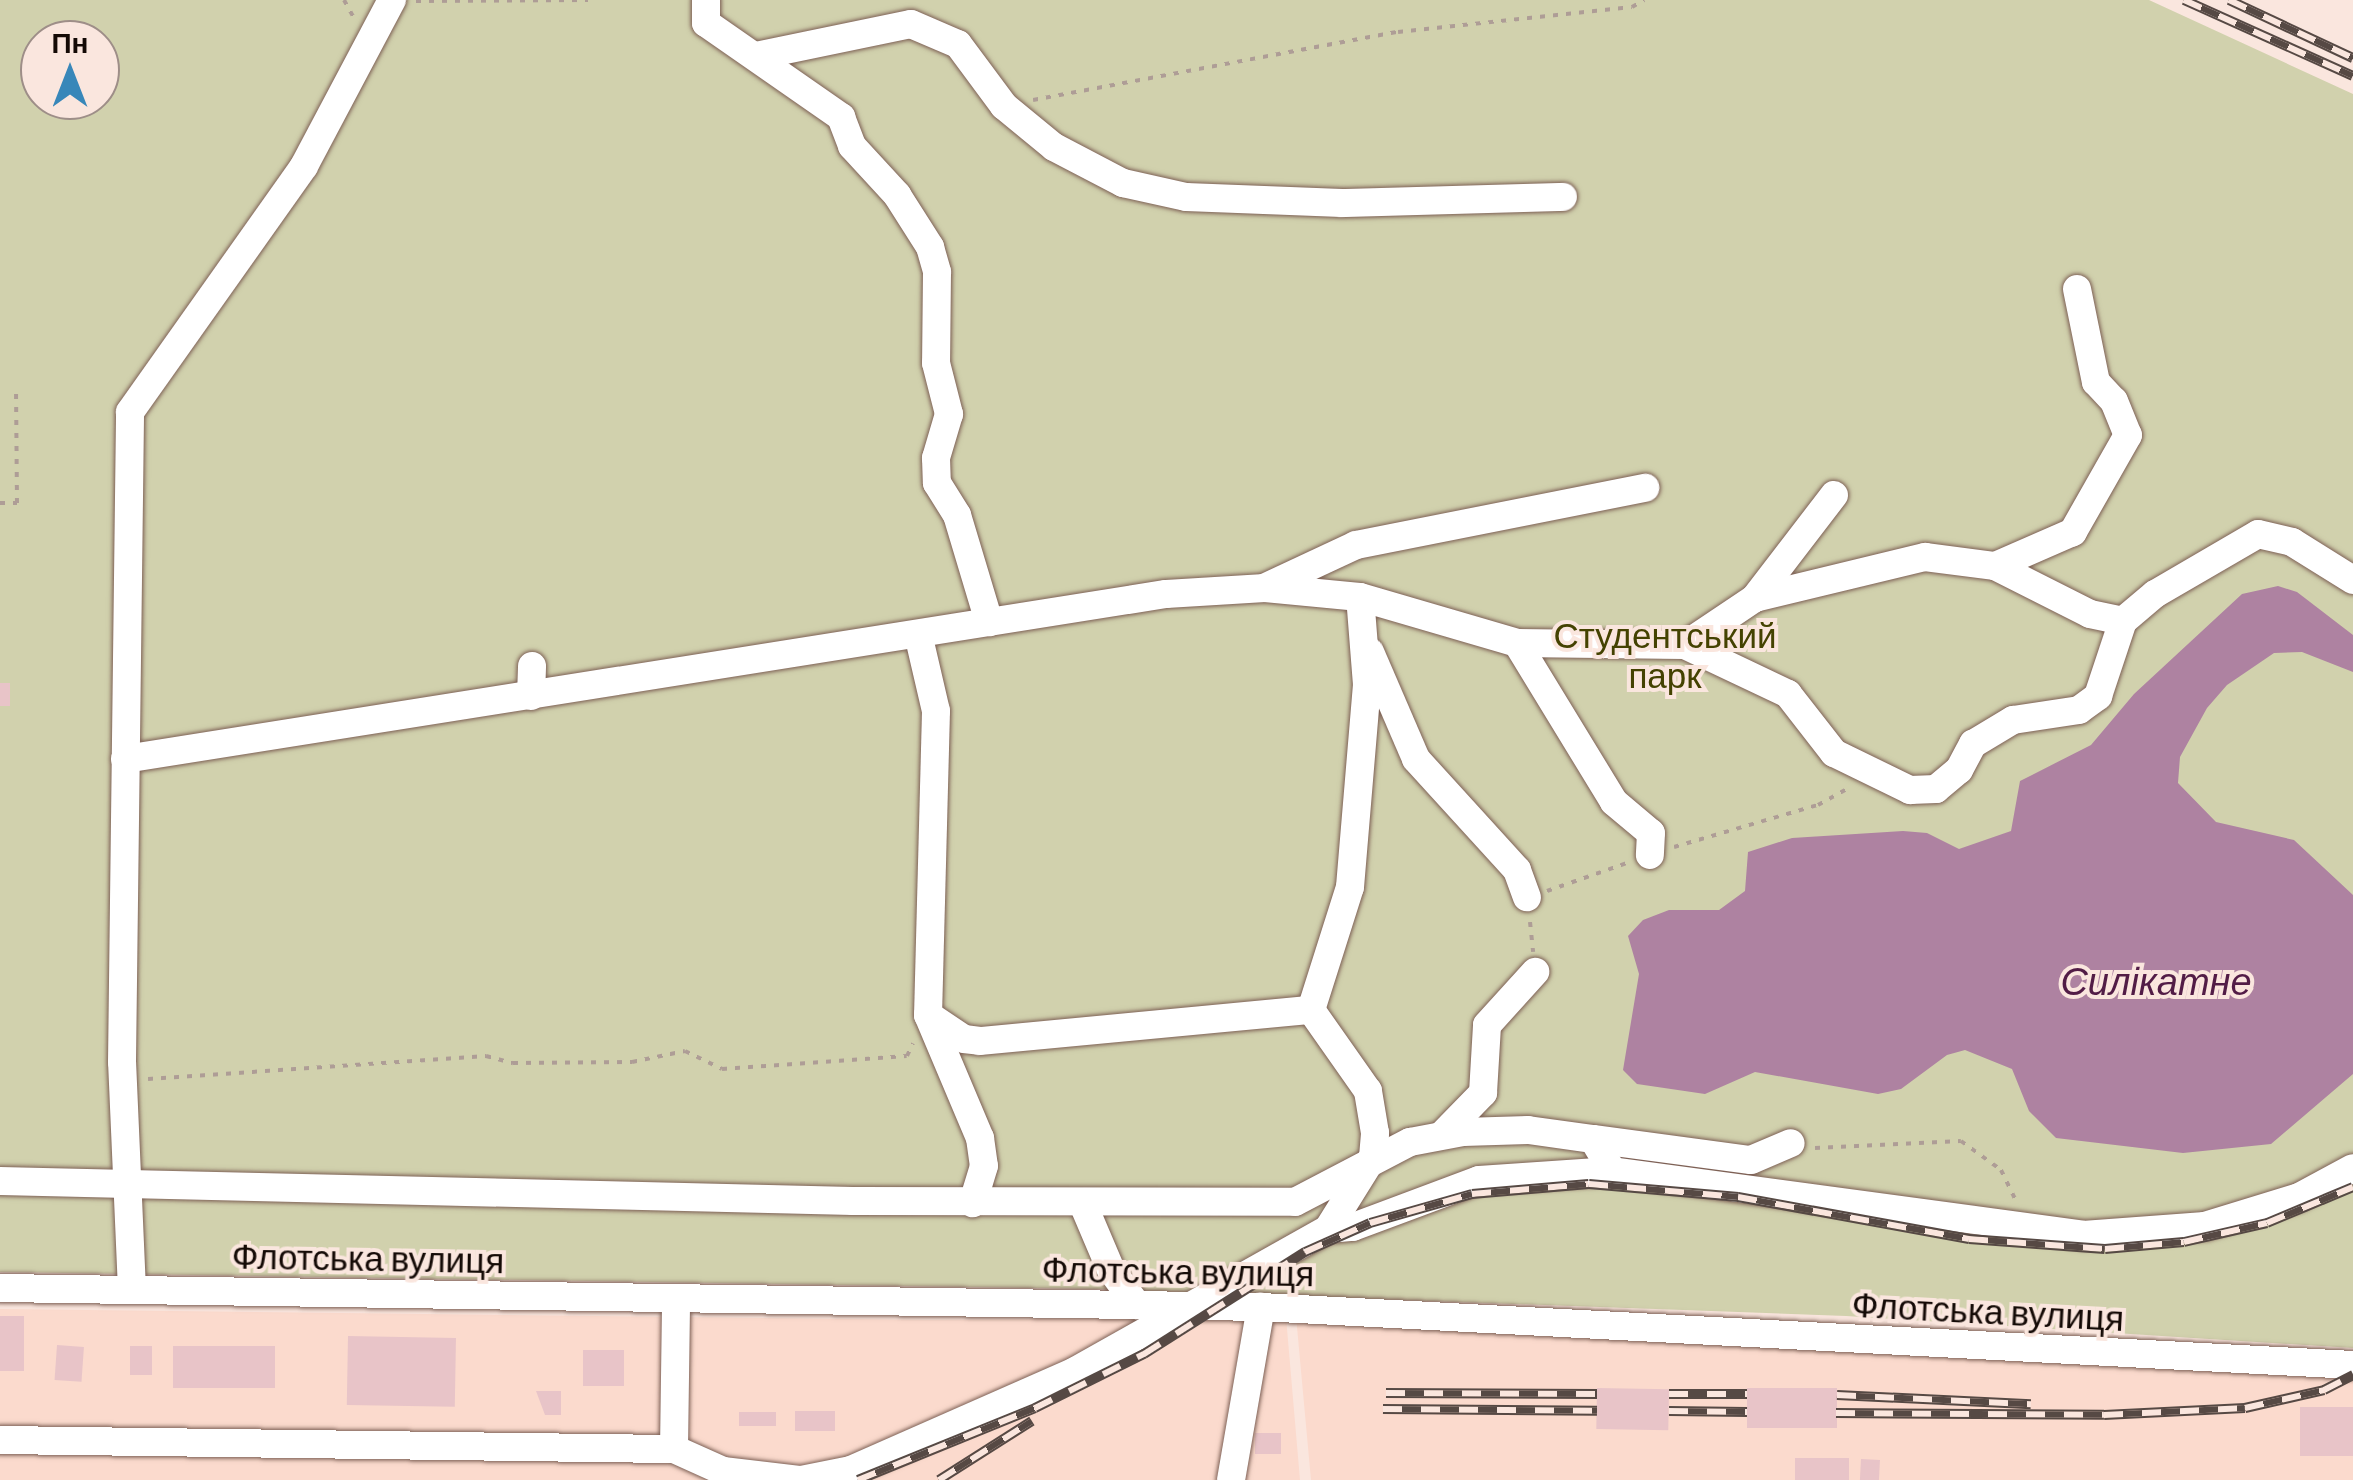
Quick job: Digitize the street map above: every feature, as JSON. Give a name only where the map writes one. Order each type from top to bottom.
[{"type":"street","points":[[706,0],[706,23],[756,56],[786,84],[841,116],[852,146],[897,194],[930,247],[937,272],[936,362],[949,414],[936,458],[937,483],[957,514],[989,622]]},
{"type":"street","points":[[132,1290],[123,1080],[130,412],[304,166],[392,1]]},
{"type":"street","points":[[756,56],[911,24],[958,44],[1004,106],[1054,147],[1122,183],[1186,196],[1342,204],[1564,197]]},
{"type":"street","points":[[1995,566],[2073,532],[2128,435],[2114,401],[2096,382],[2077,289]]},
{"type":"street","points":[[1264,588],[1356,545],[1644,488]]},
{"type":"street","points":[[1685,645],[1755,598],[1834,495]]},
{"type":"street","points":[[125,759],[919,638],[989,622],[1166,594],[1264,588],[1360,597],[1517,643],[1685,645],[1788,694],[1834,753],[1910,790],[1936,789],[1959,770],[1973,744],[2012,720],[2079,710],[2098,696],[2123,621],[2155,594],[2202,572],[2258,534],[2292,542],[2353,580]]},
{"type":"street","points":[[1755,598],[1925,556],[1995,566],[2090,614],[2123,621]]},
{"type":"street","points":[[1310,1010],[1350,886],[1365,642],[1360,597]]},
{"type":"street","points":[[919,638],[936,711],[928,1015],[980,1138],[984,1166],[973,1203]]},
{"type":"street","points":[[1365,642],[1416,759],[1517,870],[1528,898]]},
{"type":"street","points":[[1517,643],[1614,802],[1652,834],[1650,856]]},
{"type":"street","points":[[531,696],[532,666]]},
{"type":"street","points":[[1441,1136],[1483,1093],[1487,1026],[1535,972]]},
{"type":"street","points":[[928,1015],[964,1038],[980,1040],[1310,1010]]},
{"type":"street","points":[[1310,1010],[1368,1091],[1373,1157],[1328,1229]]},
{"type":"street","points":[[0,1181],[130,1180],[973,1203],[1295,1202],[1373,1157],[1441,1136],[1528,1130],[1751,1160],[1791,1143]]},
{"type":"street","points":[[1593,1139],[1612,1172]]},
{"type":"street","points":[[0,1440],[674,1449],[720,1476],[800,1480],[851,1470],[1058,1380],[1199,1306],[1328,1229],[1352,1227],[1479,1180],[1612,1172],[1714,1182],[2028,1233],[2205,1226],[2300,1197],[2353,1168]]},
{"type":"street","points":[[1083,1204],[1111,1270],[1137,1305]]},
{"type":"street","name":"Флотська вулиця","points":[[0,1288],[1261,1307],[2353,1365]]},
{"type":"street","points":[[674,1449],[676,1300]]},
{"type":"street","points":[[1231,1480],[1261,1307]]},
{"type":"path","points":[[392,1],[588,0]]},
{"type":"path","points":[[1004,106],[1398,32],[1632,7],[1644,0]]},
{"type":"path","points":[[0,503],[17,503],[16,393]]},
{"type":"path","points":[[123,1080],[486,1056],[513,1064],[632,1062],[686,1051],[722,1070],[907,1056],[928,1015]]},
{"type":"path","points":[[1791,1143],[1852,1148],[1961,1140],[2001,1170],[2028,1233]]},
{"type":"shaded area","points":[[0,1309],[930,1320],[1286,1317],[1300,1480],[0,1480]]},
{"type":"shaded area","points":[[1296,1316],[2353,1373],[2353,1480],[1311,1480]]},
{"type":"green space","name":"Студентський парк","points":[[0,0],[2149,0],[2353,94],[2353,1348],[1846,1316],[1099,1289],[0,1272]]},
{"type":"water","name":"Силікатне","points":[[2278,586],[2297,592],[2353,635],[2353,672],[2302,652],[2274,653],[2227,685],[2207,708],[2180,757],[2178,783],[2216,822],[2294,840],[2353,895],[2353,1074],[2271,1144],[2183,1153],[2056,1138],[2029,1111],[2012,1069],[1965,1050],[1947,1055],[1901,1089],[1878,1094],[1755,1072],[1705,1094],[1637,1084],[1623,1070],[1639,974],[1628,936],[1643,920],[1669,910],[1719,910],[1745,891],[1748,852],[1792,838],[1903,831],[1927,833],[1959,849],[2011,831],[2020,781],[2091,745],[2134,694],[2242,594]]},
{"type":"building","points":[[0,683],[10,683],[10,706],[0,706]]},
{"type":"building","points":[[0,1316],[24,1316],[24,1371],[0,1371]]},
{"type":"building","points":[[348,1336],[456,1338],[455,1407],[347,1405]]},
{"type":"building","points":[[57,1345],[84,1347],[81,1382],[55,1380]]},
{"type":"building","points":[[130,1346],[152,1346],[152,1375],[130,1375]]},
{"type":"building","points":[[173,1346],[275,1346],[275,1388],[173,1388]]},
{"type":"building","points":[[583,1350],[624,1350],[624,1386],[583,1386]]},
{"type":"building","points":[[1597,1388],[1669,1389],[1668,1430],[1596,1429]]},
{"type":"building","points":[[1747,1388],[1837,1388],[1837,1428],[1747,1428]]},
{"type":"building","points":[[536,1391],[561,1391],[561,1415],[545,1415]]},
{"type":"building","points":[[2300,1407],[2353,1407],[2353,1456],[2300,1456]]},
{"type":"building","points":[[795,1411],[835,1411],[835,1431],[795,1431]]},
{"type":"building","points":[[739,1412],[776,1412],[776,1426],[739,1426]]},
{"type":"building","points":[[1255,1433],[1281,1433],[1281,1454],[1255,1454]]},
{"type":"building","points":[[1795,1458],[1849,1458],[1849,1480],[1795,1480]]},
{"type":"building","points":[[1861,1459],[1880,1460],[1879,1480],[1860,1480]]},
{"type":"railway","points":[[2184,0],[2353,76]]},
{"type":"railway","points":[[2229,0],[2353,58]]},
{"type":"railway","points":[[858,1480],[1035,1408],[1144,1354],[1305,1252],[1370,1223],[1472,1194],[1589,1184],[1738,1197],[1969,1239],[2105,1249],[2184,1242],[2267,1223],[2353,1187]]},
{"type":"railway","points":[[1836,1413],[2104,1415],[2245,1408],[2324,1390],[2353,1375]]},
{"type":"railway","points":[[1386,1393],[1597,1394]]},
{"type":"railway","points":[[1669,1394],[1747,1394]]},
{"type":"railway","points":[[1837,1395],[2031,1404]]},
{"type":"railway","points":[[1383,1409],[1597,1411]]},
{"type":"railway","points":[[1669,1411],[1747,1412]]},
{"type":"railway","points":[[939,1480],[1032,1421]]}]
